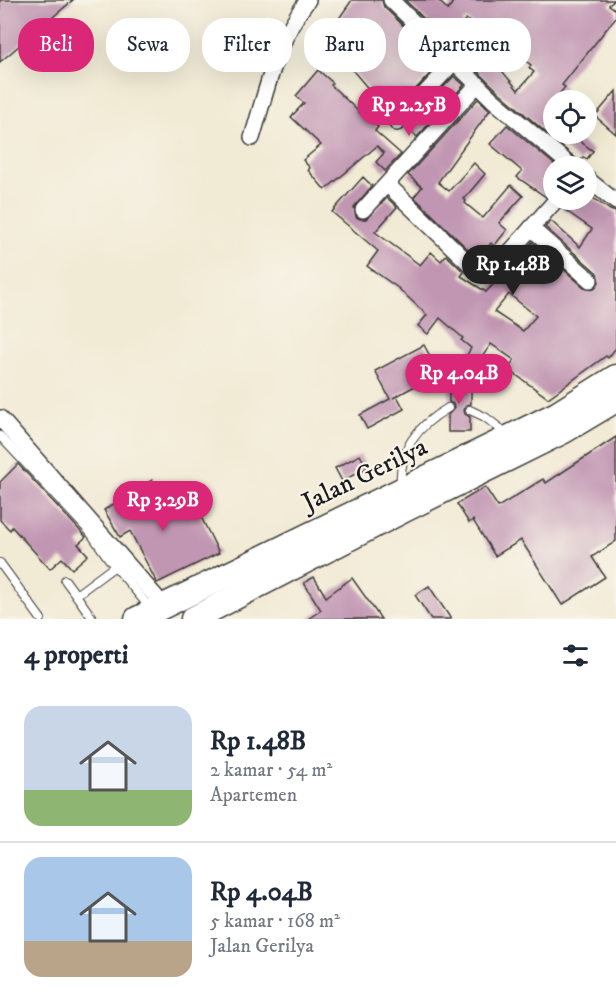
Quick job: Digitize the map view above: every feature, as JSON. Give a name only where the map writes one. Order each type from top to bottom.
[{"type":"highway","name":"Jalan Gerilya","points":[[193,619],[510,436],[557,414],[616,377]]},
{"type":"highway","name":"Jalan Gerilya","points":[[151,612],[404,499],[564,431],[616,400]]},
{"type":"street","points":[[252,138],[274,64],[298,13],[308,0]]},
{"type":"street","points":[[391,0],[410,18]]},
{"type":"street","points":[[397,123],[445,72]]},
{"type":"street","points":[[466,72],[493,100],[559,156]]},
{"type":"street","points":[[363,210],[478,84]]},
{"type":"street","points":[[388,185],[479,273],[484,274],[494,270],[547,210]]},
{"type":"street","points":[[597,187],[616,202]]},
{"type":"street","points":[[531,228],[590,279]]},
{"type":"street","points":[[0,418],[151,612]]},
{"type":"lane","points":[[404,499],[400,477],[406,450],[418,430],[448,408]]},
{"type":"lane","points":[[470,410],[485,417],[510,436]]},
{"type":"lane","points":[[0,436],[90,532],[151,612]]},
{"type":"lane","points":[[0,563],[41,619]]},
{"type":"lane","points":[[76,595],[115,566]]},
{"type":"lane","points":[[65,580],[93,619]]},
{"type":"building","points":[[0,0],[73,0],[52,18],[18,18],[18,47],[0,62]]},
{"type":"building","points":[[352,0],[382,0],[384,7],[398,21],[398,72],[432,72],[394,112],[371,92],[354,72],[386,72],[386,18],[339,18]]},
{"type":"building","points":[[405,0],[438,0],[448,10],[454,0],[615,0],[609,5],[616,10],[616,17],[562,85],[565,87],[563,90],[543,90],[543,130],[479,72],[503,72],[518,90],[534,72],[531,70],[531,18],[423,18]]},
{"type":"building","points":[[316,72],[320,72],[360,113],[378,127],[375,131],[401,154],[385,171],[376,162],[384,153],[377,146],[325,190],[308,170],[310,168],[303,160],[321,145],[291,117],[304,103],[296,96]]},
{"type":"building","points":[[454,76],[464,85],[417,137],[407,127]]},
{"type":"building","points":[[616,91],[616,134],[597,118],[597,114]]},
{"type":"building","points":[[478,99],[490,110],[438,182],[449,191],[474,163],[485,174],[464,199],[465,203],[483,218],[511,185],[523,196],[499,223],[507,230],[494,246],[491,243],[478,259],[414,197],[422,187],[408,175]]},
{"type":"building","points":[[507,125],[544,156],[543,195],[517,177],[522,171],[490,144]]},
{"type":"building","points":[[559,144],[584,144],[593,151],[589,156],[573,156]]},
{"type":"building","points":[[363,177],[372,186],[354,207],[356,217],[366,219],[387,198],[397,207],[375,232],[420,265],[431,252],[441,261],[446,255],[464,272],[461,276],[486,292],[506,271],[509,273],[526,255],[523,252],[532,242],[584,287],[594,289],[599,282],[597,273],[545,227],[551,221],[580,247],[592,229],[565,210],[597,210],[597,201],[616,212],[616,348],[608,358],[606,356],[548,398],[508,369],[514,360],[491,344],[478,363],[467,355],[471,348],[461,340],[463,338],[440,318],[428,334],[418,326],[427,315],[398,288],[367,266],[378,251],[332,212]],"holes":[[[509,294],[536,316],[523,331],[494,312]]]},
{"type":"building","points":[[424,345],[439,373],[393,398],[397,396],[404,409],[367,429],[360,415],[390,399],[375,371]]},
{"type":"building","points":[[449,378],[471,378],[471,404],[466,405],[464,410],[465,414],[470,417],[470,432],[448,432],[448,415],[454,408],[449,402]]},
{"type":"building","points":[[616,437],[616,541],[592,557],[605,577],[562,605],[521,540],[495,556],[473,520],[469,523],[457,504],[485,487],[498,507],[543,479],[546,483]]},
{"type":"building","points":[[360,455],[367,468],[342,481],[335,468]]},
{"type":"building","points":[[18,464],[86,537],[78,544],[88,555],[72,569],[62,558],[50,569],[12,527],[10,530],[0,520],[0,482]]},
{"type":"building","points":[[152,480],[172,513],[194,503],[219,553],[157,583],[130,531],[120,537],[104,510]]},
{"type":"building","points":[[314,577],[326,597],[352,578],[381,619],[308,619],[321,610],[304,583]]},
{"type":"building","points":[[429,586],[451,619],[431,619],[415,595]]}]
